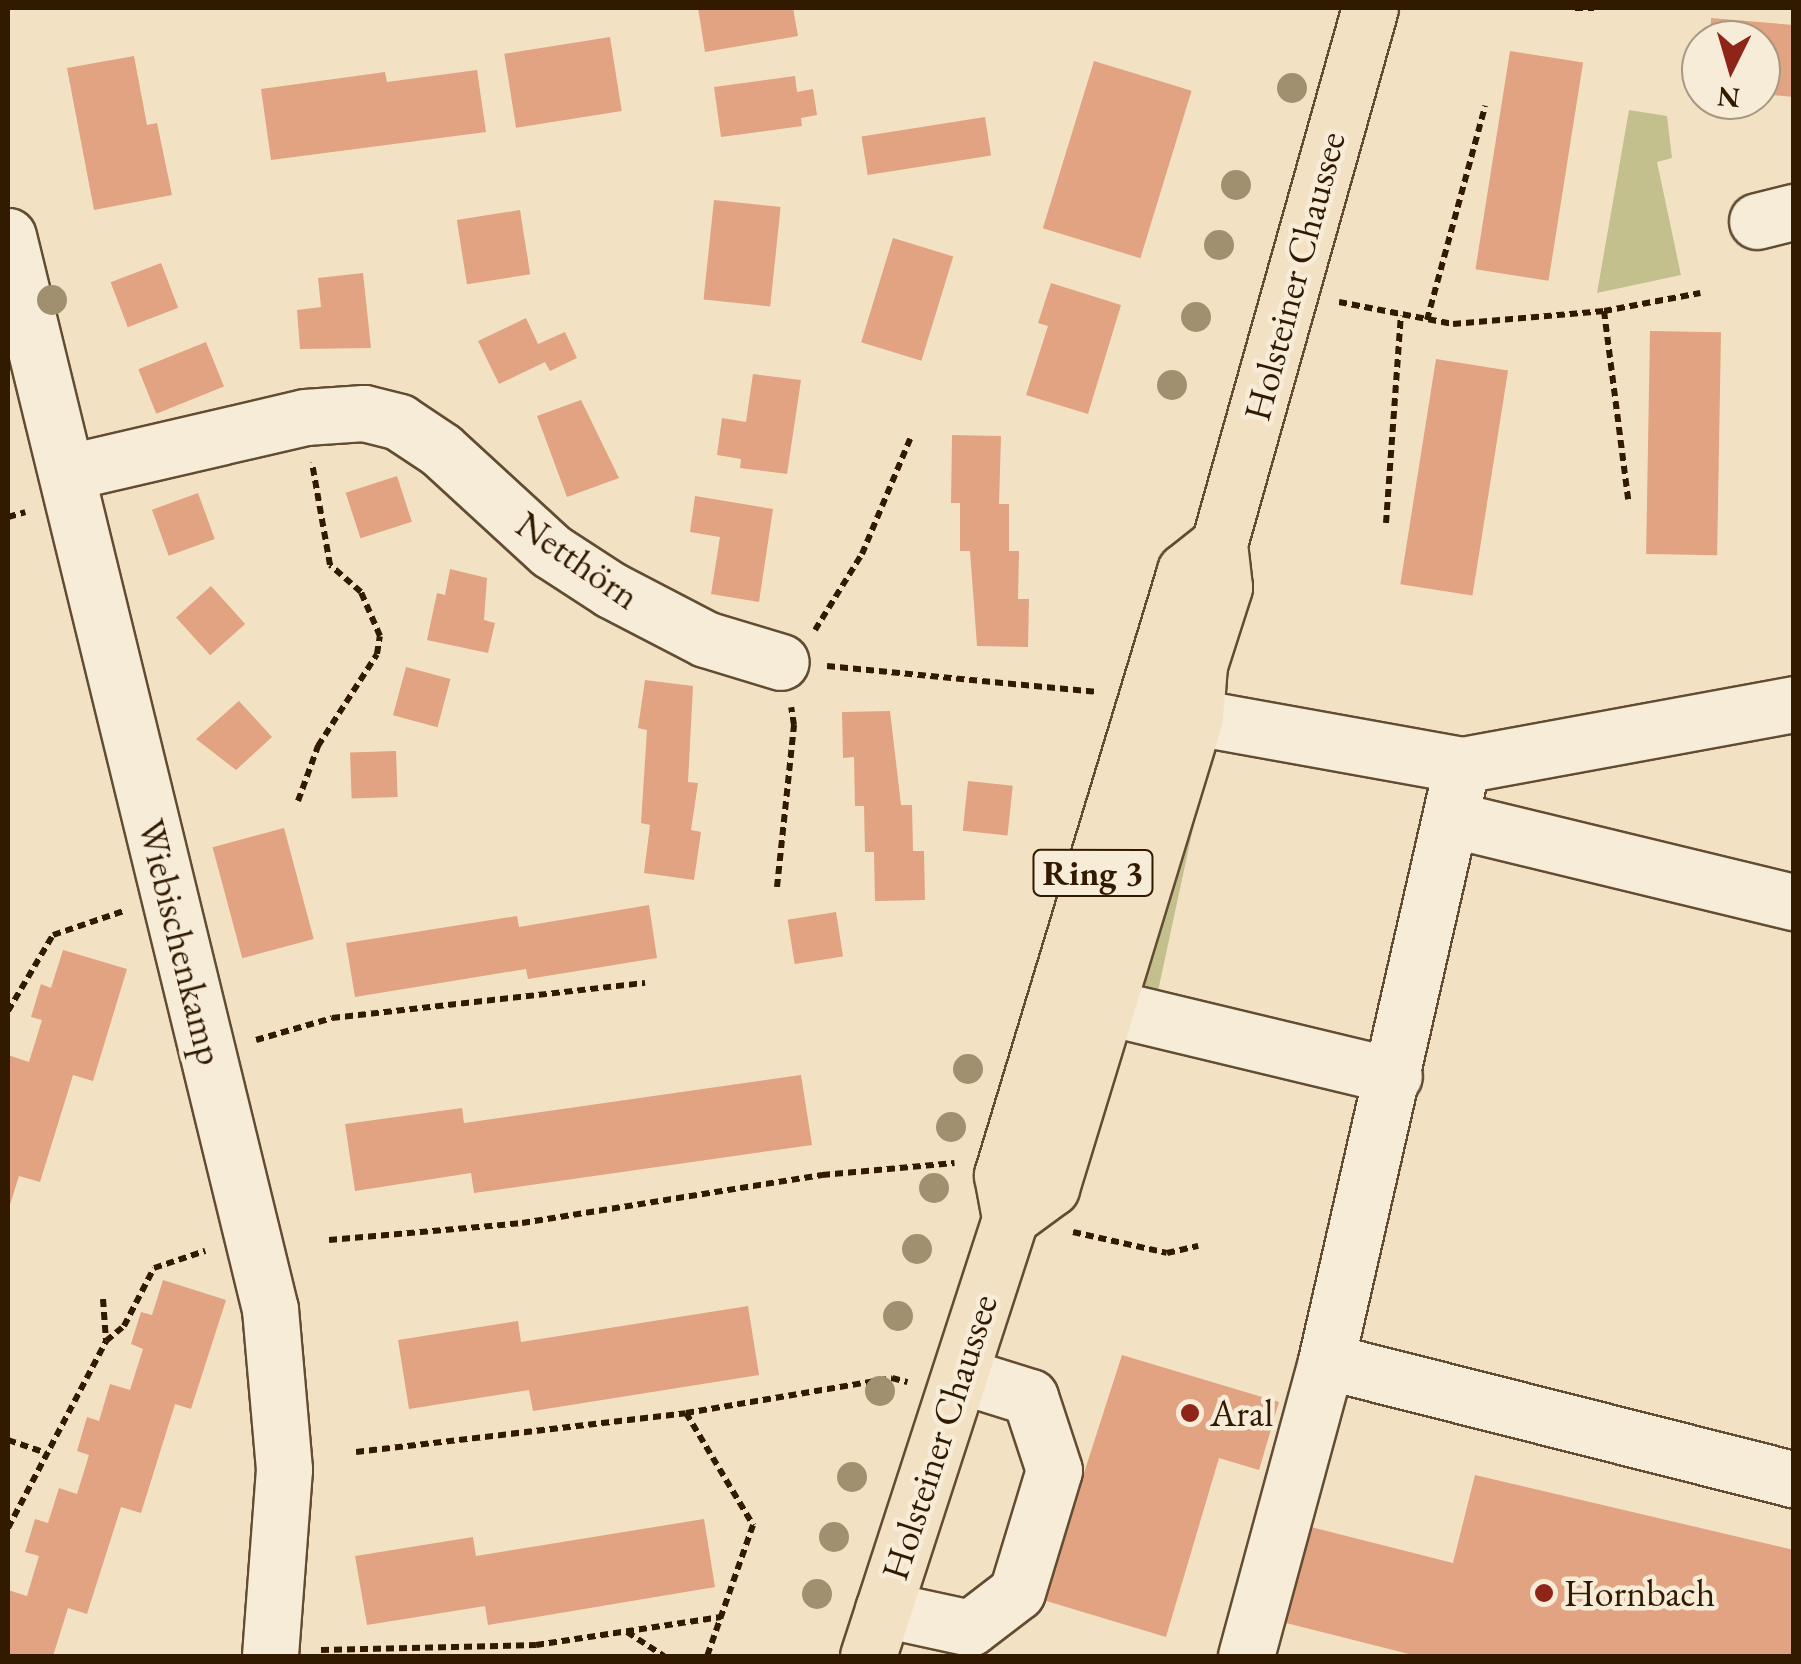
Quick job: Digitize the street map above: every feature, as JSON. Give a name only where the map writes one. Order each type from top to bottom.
[{"type":"main road","name":"Holsteiner Chaussee","points":[[875,1633],[934,1379],[1010,1218],[1050,1188],[1107,1007],[1195,717],[1199,665],[1224,587],[1218,544],[1294,292],[1370,8]]},
{"type":"main road","name":"Holsteiner Chaussee","points":[[1010,1218],[1002,1175],[1186,571],[1218,544]]},
{"type":"street","name":"Wiebischenkamp","points":[[8,236],[19,336],[69,472],[270,1310],[284,1469],[285,1653]]},
{"type":"street","name":"Netthörn","points":[[69,472],[305,418],[364,413],[398,422],[441,450],[550,551],[611,590],[705,640],[781,662]]},
{"type":"street","points":[[1195,717],[1462,765],[1794,704]]},
{"type":"street","points":[[1246,1656],[1326,1361],[1462,765]]},
{"type":"street","points":[[1450,819],[1794,902]]},
{"type":"street","points":[[1107,1007],[1394,1076]]},
{"type":"street","points":[[1326,1361],[1794,1478]]},
{"type":"street","points":[[875,1633],[970,1628],[1016,1592],[1054,1470],[1030,1397],[934,1379]]},
{"type":"path","points":[[1575,8],[1594,8]]},
{"type":"path","points":[[1427,320],[1485,106]]},
{"type":"path","points":[[1294,292],[1453,324],[1604,310],[1700,293]]},
{"type":"path","points":[[1604,310],[1628,499]]},
{"type":"path","points":[[1386,524],[1401,316]]},
{"type":"path","points":[[298,801],[318,746],[377,654],[380,636],[361,592],[330,565],[305,418]]},
{"type":"path","points":[[781,662],[821,624],[854,568],[910,439]]},
{"type":"path","points":[[781,662],[1078,687],[1113,696]]},
{"type":"path","points":[[777,887],[794,725],[781,662]]},
{"type":"path","points":[[9,1009],[54,935],[144,904]]},
{"type":"path","points":[[238,1046],[332,1018],[645,982]]},
{"type":"path","points":[[8,998],[9,1009]]},
{"type":"path","points":[[329,1240],[522,1223],[942,1160],[970,1167]]},
{"type":"path","points":[[1010,1218],[1167,1253],[1198,1246]]},
{"type":"path","points":[[8,1528],[106,1341],[124,1326],[154,1268],[170,1258],[218,1248]]},
{"type":"path","points":[[104,1299],[106,1341]]},
{"type":"path","points":[[356,1452],[686,1413],[892,1378],[934,1379]]},
{"type":"path","points":[[686,1413],[753,1525],[707,1656]]},
{"type":"path","points":[[8,1440],[46,1453]]},
{"type":"path","points":[[285,1653],[536,1644],[721,1617]]},
{"type":"path","points":[[626,1631],[664,1656]]},
{"type":"shaded area","points":[[1629,110],[1667,116],[1672,158],[1657,162],[1681,275],[1597,293]]},
{"type":"shaded area","points":[[1209,754],[1158,991],[1130,982]]},
{"type":"building","points":[[698,8],[793,8],[798,36],[705,52]]},
{"type":"building","points":[[1781,24],[1794,25],[1794,97],[1781,96]]},
{"type":"building","points":[[610,37],[622,111],[516,128],[504,54]]},
{"type":"building","points":[[1510,51],[1583,63],[1549,281],[1475,269]]},
{"type":"building","points":[[134,56],[147,125],[157,123],[172,195],[94,210],[67,68]]},
{"type":"building","points":[[1094,61],[1192,91],[1140,258],[1043,228]]},
{"type":"building","points":[[477,70],[486,132],[271,160],[261,89],[385,72],[387,82]]},
{"type":"building","points":[[795,76],[797,92],[813,89],[817,115],[801,118],[802,126],[721,137],[714,87]]},
{"type":"building","points":[[985,117],[991,156],[868,175],[862,137]]},
{"type":"building","points":[[714,200],[781,207],[770,306],[704,299]]},
{"type":"building","points":[[520,210],[530,274],[467,284],[457,220]]},
{"type":"building","points":[[893,238],[953,256],[921,361],[861,342]]},
{"type":"building","points":[[161,263],[178,308],[128,327],[111,282]]},
{"type":"building","points":[[363,273],[371,348],[300,349],[297,310],[321,307],[318,278]]},
{"type":"building","points":[[1051,283],[1121,305],[1088,414],[1026,395],[1048,326],[1038,323]]},
{"type":"building","points":[[526,318],[538,344],[565,332],[577,358],[550,371],[545,362],[499,384],[478,341]]},
{"type":"building","points":[[1650,331],[1721,332],[1717,555],[1646,554]]},
{"type":"building","points":[[206,342],[224,387],[156,414],[138,369]]},
{"type":"building","points":[[1436,359],[1508,370],[1472,596],[1400,584]]},
{"type":"building","points":[[753,374],[801,380],[787,474],[740,468],[741,459],[717,455],[722,418],[746,422]]},
{"type":"building","points":[[581,400],[619,478],[567,497],[537,416]]},
{"type":"building","points":[[952,435],[1001,436],[999,504],[1009,504],[1009,551],[1019,551],[1018,599],[1029,599],[1028,647],[977,646],[970,551],[960,551],[960,503],[951,503]]},
{"type":"building","points":[[397,476],[412,522],[360,538],[346,493]]},
{"type":"building","points":[[198,493],[215,539],[169,556],[152,510]]},
{"type":"building","points":[[695,496],[773,509],[759,602],[711,594],[720,537],[690,532]]},
{"type":"building","points":[[450,569],[487,578],[484,620],[495,623],[488,653],[427,640],[437,593],[445,595]]},
{"type":"building","points":[[211,586],[245,624],[210,655],[176,617]]},
{"type":"building","points":[[406,667],[450,679],[437,727],[393,715]]},
{"type":"building","points":[[645,680],[693,686],[688,782],[698,783],[691,830],[701,832],[694,880],[644,873],[650,825],[641,823],[647,730],[638,728]]},
{"type":"building","points":[[239,701],[272,737],[236,770],[196,739]]},
{"type":"building","points":[[890,711],[901,805],[912,805],[913,851],[924,851],[925,900],[875,901],[874,852],[865,852],[864,806],[855,806],[854,757],[843,758],[842,712]]},
{"type":"building","points":[[396,751],[398,797],[352,799],[350,753]]},
{"type":"building","points":[[968,781],[1013,786],[1008,835],[963,831]]},
{"type":"building","points":[[284,828],[314,939],[242,958],[213,847]]},
{"type":"building","points":[[649,905],[657,958],[528,979],[526,969],[355,997],[346,943],[517,916],[519,927]]},
{"type":"building","points":[[836,912],[843,956],[795,964],[788,920]]},
{"type":"building","points":[[63,950],[127,969],[93,1081],[73,1075],[40,1182],[19,1176],[8,1211],[8,1055],[29,1062],[42,1020],[31,1017],[41,984],[51,988]]},
{"type":"building","points":[[801,1075],[812,1145],[474,1193],[471,1173],[355,1191],[345,1124],[462,1108],[464,1123]]},
{"type":"building","points":[[163,1280],[226,1300],[191,1409],[175,1404],[141,1513],[121,1507],[87,1614],[68,1608],[53,1656],[8,1656],[8,1590],[27,1596],[39,1556],[25,1552],[35,1519],[48,1523],[59,1488],[77,1494],[89,1455],[77,1451],[87,1417],[99,1421],[110,1384],[130,1390],[143,1349],[131,1344],[141,1312],[152,1315]]},
{"type":"building","points":[[748,1306],[759,1375],[533,1411],[529,1390],[409,1409],[398,1340],[518,1321],[521,1342]]},
{"type":"building","points":[[1122,1355],[1279,1402],[1259,1470],[1219,1458],[1166,1637],[1043,1600]]},
{"type":"building","name":"Hornbach","points":[[1475,1475],[1794,1550],[1794,1656],[1417,1656],[1286,1623],[1311,1527],[1453,1563]]},
{"type":"building","points":[[704,1519],[715,1587],[488,1625],[485,1606],[367,1625],[355,1556],[473,1537],[476,1556]]},
{"type":"place","name":"Aral","points":[[1190,1413]]},
{"type":"place","name":"Hornbach","points":[[1544,1593]]}]
